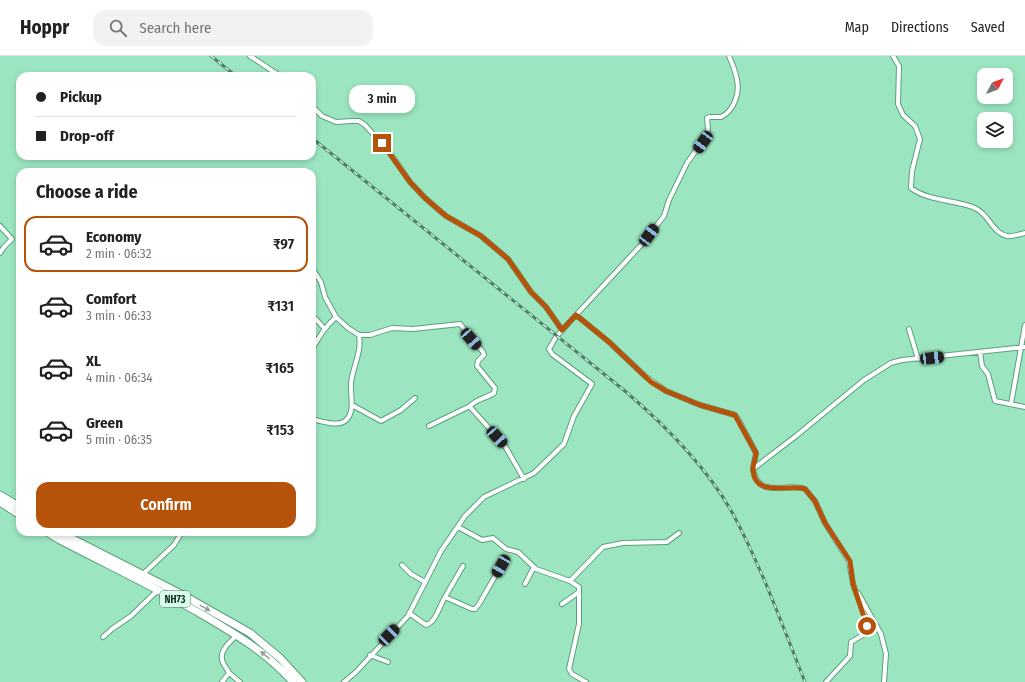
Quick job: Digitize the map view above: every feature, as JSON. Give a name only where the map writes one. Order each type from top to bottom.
[{"type":"highway","points":[[0,495],[16,505]]},
{"type":"highway","points":[[0,502],[16,512]]},
{"type":"highway","name":"NH73","points":[[54,536],[158,590],[247,640],[280,668],[292,682]]},
{"type":"highway","name":"NH73","points":[[67,536],[181,594],[250,634],[280,658],[302,682]]},
{"type":"street","points":[[250,56],[274,72]]},
{"type":"street","points":[[344,682],[356,672],[409,613],[441,551],[466,516],[484,497],[534,473],[564,444],[574,416],[592,384],[549,349],[562,330],[642,244],[664,216],[669,200],[687,163],[706,135],[708,129],[707,118],[721,117],[734,105],[738,80],[729,56]]},
{"type":"street","points":[[893,56],[899,66],[898,104],[903,115],[915,126],[920,139],[912,171],[911,188],[920,195],[975,208],[987,216],[994,229],[1007,236],[1025,234]]},
{"type":"street","points":[[316,110],[322,116],[336,122],[358,121],[365,125],[390,153],[410,182],[425,198],[446,216],[481,236],[508,259],[531,292],[546,307],[562,330]]},
{"type":"street","points":[[0,226],[12,239],[0,253]]},
{"type":"street","points":[[316,274],[321,282],[325,297],[336,318],[359,335],[370,335],[392,328],[413,329],[460,324],[483,352],[484,355],[478,361],[477,366],[495,388],[494,393],[429,426]]},
{"type":"street","points":[[576,315],[609,342],[646,377],[661,388],[700,405],[735,415],[756,453],[753,469],[754,475],[766,488],[805,489],[815,501],[825,523],[850,561],[853,584],[866,619],[868,632],[851,642],[850,656],[826,682]]},
{"type":"street","points":[[316,343],[324,328],[336,318]]},
{"type":"street","points":[[316,319],[324,328]]},
{"type":"street","points":[[1011,404],[1023,347],[1025,325]]},
{"type":"street","points":[[910,329],[918,359]]},
{"type":"street","points":[[316,420],[330,423],[343,423],[347,420],[352,405],[351,383],[361,345],[359,335]]},
{"type":"street","points":[[753,469],[878,370],[891,363],[902,360],[1023,347]]},
{"type":"street","points":[[980,352],[982,366],[988,374],[995,401],[1025,407]]},
{"type":"street","points":[[352,405],[381,421],[401,410],[415,398]]},
{"type":"street","points":[[470,406],[505,446],[524,479]]},
{"type":"street","points":[[458,526],[482,540],[493,538],[506,549],[518,552],[534,567],[548,574],[570,581],[579,587],[579,624],[569,669],[572,674],[586,682]]},
{"type":"street","points":[[570,581],[603,547],[623,543],[667,542],[679,533]]},
{"type":"street","points":[[142,575],[174,545],[180,536]]},
{"type":"street","points":[[445,597],[475,609],[505,559]]},
{"type":"street","points":[[402,565],[411,574],[425,582]]},
{"type":"street","points":[[409,613],[426,625],[429,624],[435,617],[463,566]]},
{"type":"street","points":[[525,584],[534,567]]},
{"type":"street","points":[[853,584],[881,634],[886,654],[884,682]]},
{"type":"street","points":[[855,589],[859,594]]},
{"type":"street","points":[[103,637],[131,616],[158,590]]},
{"type":"street","points":[[562,604],[579,592]]},
{"type":"street","points":[[237,635],[223,650],[221,656],[229,673],[240,682]]},
{"type":"street","points":[[370,655],[388,662]]},
{"type":"street","points":[[222,682],[229,673]]},
{"type":"railway","points":[[211,56],[231,72]]},
{"type":"railway","points":[[316,141],[625,391],[656,418],[685,448],[711,480],[733,514],[762,576],[805,682]]},
{"type":"route","points":[[382,143],[410,182],[425,198],[446,216],[456,220],[481,236],[508,259],[531,292],[546,307],[562,330],[576,315],[609,342],[651,382],[666,391],[700,405],[735,415],[756,453],[753,469],[754,475],[761,485],[766,488],[774,489],[794,487],[805,489],[815,501],[825,523],[850,561],[853,584],[866,619],[867,626]]}]
